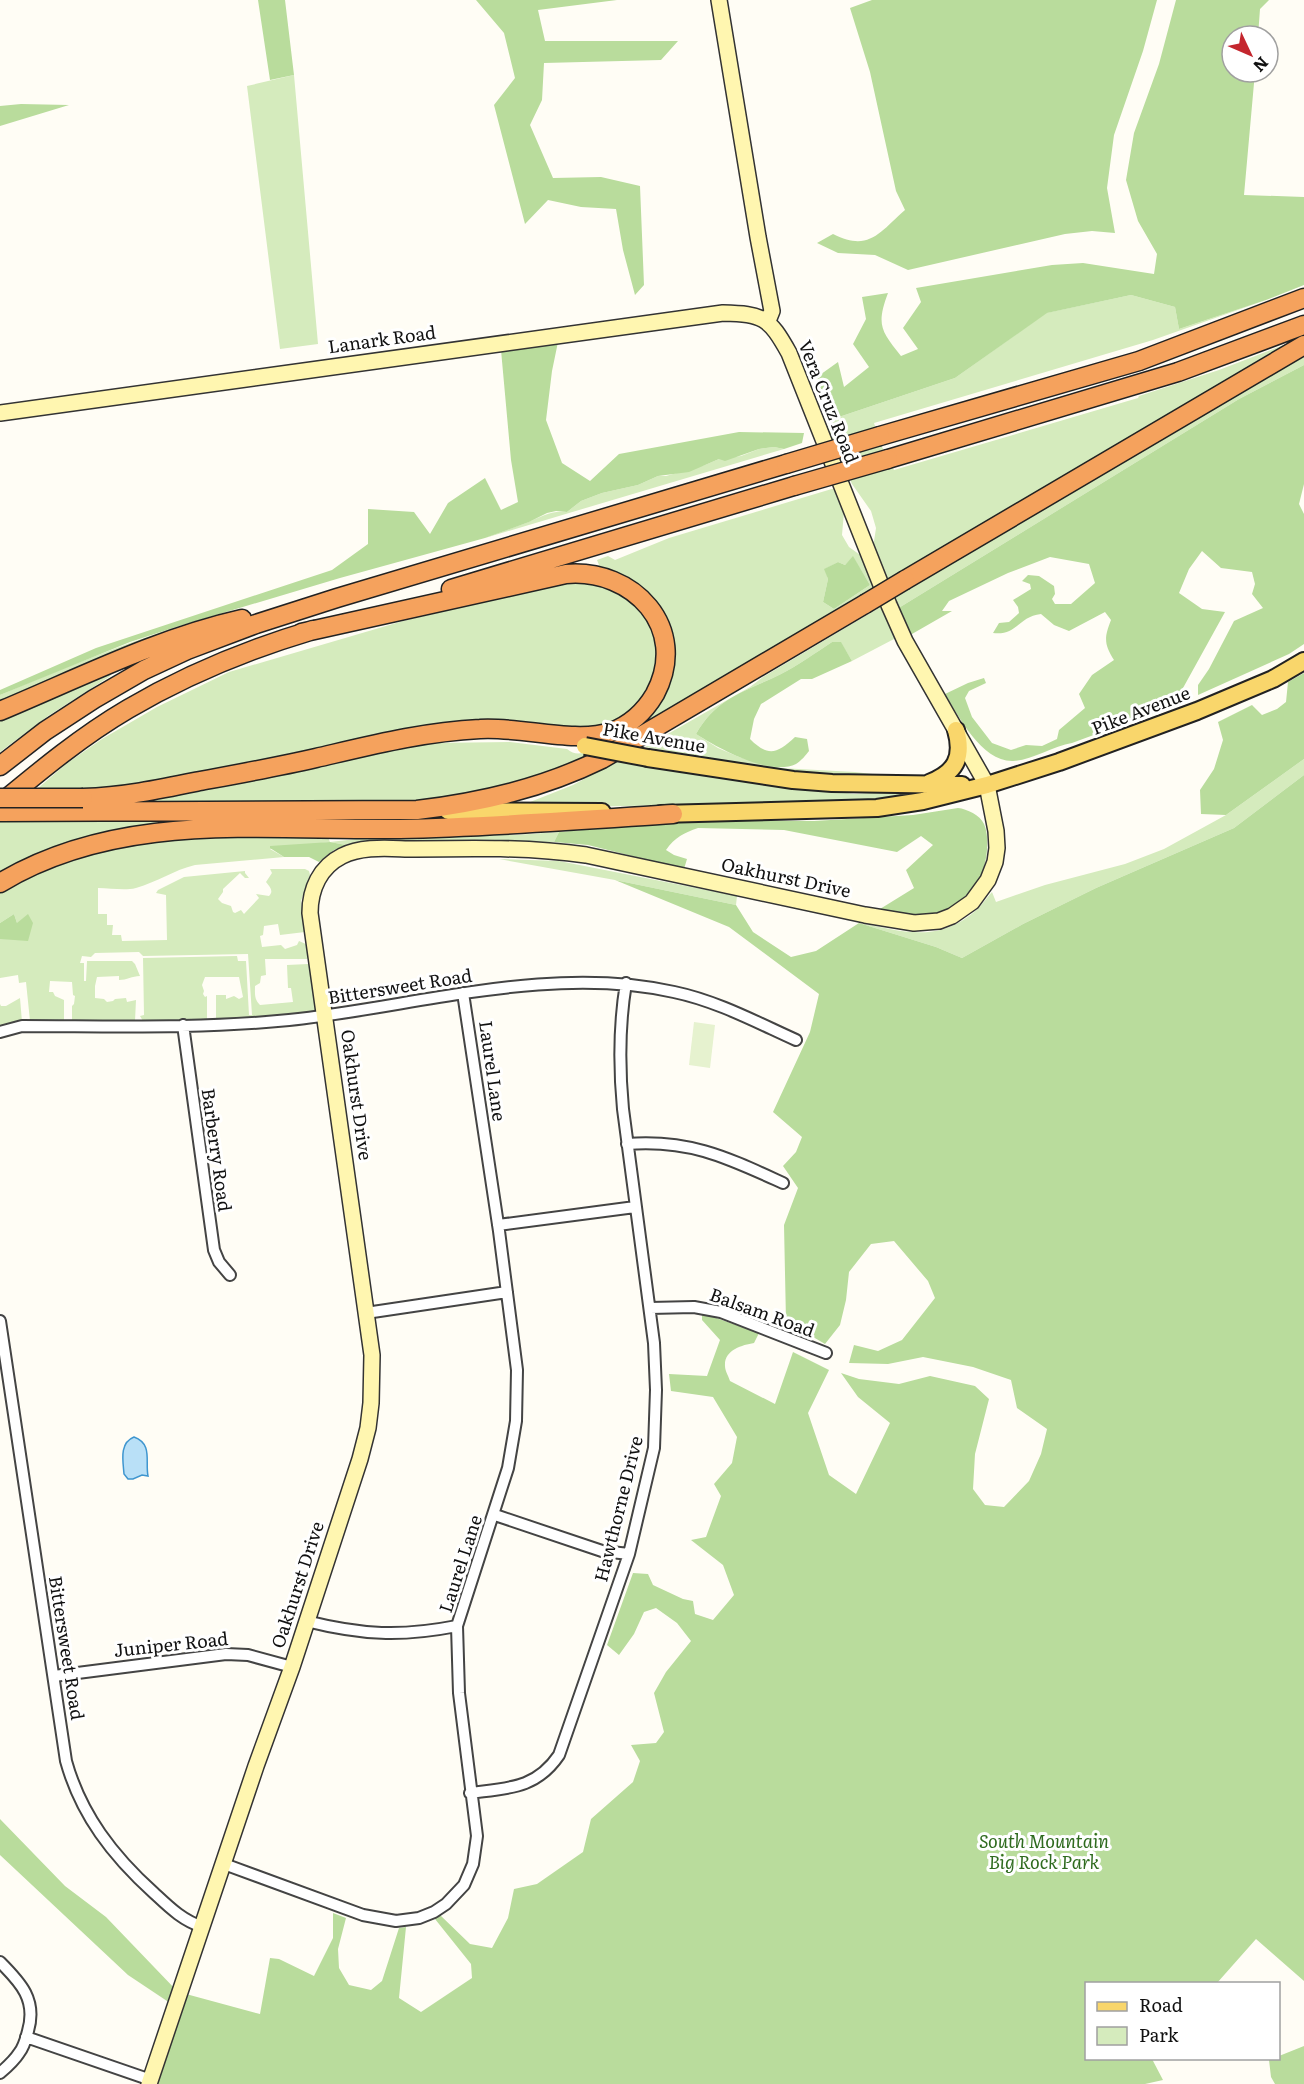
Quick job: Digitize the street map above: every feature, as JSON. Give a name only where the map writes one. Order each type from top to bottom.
[{"type":"highway","points":[[0,766],[45,731],[144,670],[187,650],[255,624],[880,436],[1139,361],[1304,298]]},
{"type":"highway","points":[[0,804],[64,753],[127,709],[177,682],[231,658],[302,633],[1178,372],[1304,325]]},
{"type":"highway","points":[[0,812],[417,810],[512,794],[558,779],[588,766],[1304,345]]},
{"type":"highway","points":[[0,798],[83,798],[143,793],[315,759],[392,740],[457,730],[488,728],[597,735],[610,732],[633,720],[651,701],[663,674],[665,646],[657,620],[645,602],[636,593],[615,580],[578,573],[302,633]]},
{"type":"highway","points":[[0,711],[148,648],[210,626],[337,598]]},
{"type":"highway","points":[[0,883],[61,854],[95,843],[153,832],[214,829],[325,830],[470,827],[674,814]]},
{"type":"main road","name":"Pike Avenue","points":[[417,810],[674,814],[877,808],[923,801],[1059,762],[1197,711],[1273,679],[1304,661]]},
{"type":"main road","points":[[923,785],[945,775],[956,764],[959,748],[956,730]]},
{"type":"main road","name":"Pike Avenue","points":[[315,759],[431,740],[474,737],[537,740],[585,746],[793,780],[923,785],[987,784]]},
{"type":"street","points":[[719,0],[772,311],[768,321]]},
{"type":"street","name":"Lanark Road","points":[[0,413],[723,313],[751,314],[768,321]]},
{"type":"street","name":"Vera Cruz Road","points":[[768,321],[789,352],[892,614],[956,730]]},
{"type":"street","points":[[956,730],[987,784]]},
{"type":"street","name":"Oakhurst Drive","points":[[150,2082],[256,1766],[292,1667],[368,1428],[373,1374],[310,902],[316,881],[335,860],[349,852],[371,849],[533,849],[619,862],[866,915],[925,923],[945,918],[963,909],[976,897],[988,880],[995,862],[997,848],[987,784]]},
{"type":"street","name":"Bittersweet Road","points":[[0,1032],[22,1026],[262,1023],[325,1016],[464,993],[567,982],[606,982],[669,990],[702,999],[796,1040]]},
{"type":"street","name":"Hawthorne Drive","points":[[470,1794],[527,1783],[544,1772],[559,1755],[629,1554],[649,1473],[655,1431],[655,1379],[650,1308],[619,1071],[621,1021],[626,983]]},
{"type":"street","name":"Laurel Lane","points":[[224,1864],[363,1915],[396,1921],[418,1918],[446,1904],[457,1894],[468,1878],[473,1864],[477,1843],[476,1822],[470,1794],[459,1693],[457,1626],[495,1515],[513,1445],[518,1397],[517,1370],[507,1292],[464,993]]},
{"type":"street","name":"Barberry Road","points":[[183,1025],[214,1250],[219,1262],[230,1275]]},
{"type":"street","points":[[627,1144],[663,1143],[704,1150],[783,1183]]},
{"type":"street","points":[[498,1225],[635,1207]]},
{"type":"street","points":[[366,1313],[507,1292]]},
{"type":"street","name":"Balsam Road","points":[[650,1308],[694,1307],[721,1312],[826,1353]]},
{"type":"street","name":"Bittersweet Road","points":[[0,1321],[66,1761],[71,1778],[86,1812],[104,1840],[146,1886],[185,1919],[203,1927]]},
{"type":"street","points":[[495,1515],[602,1551],[629,1554]]},
{"type":"street","points":[[306,1621],[358,1632],[382,1634],[407,1634],[457,1626]]},
{"type":"street","name":"Juniper Road","points":[[54,1676],[226,1654],[248,1655],[292,1667]]},
{"type":"street","points":[[0,1962],[18,1980],[31,2009],[31,2021],[20,2053],[0,2073]]},
{"type":"street","points":[[26,2037],[150,2082]]},
{"type":"green space","points":[[258,0],[285,0],[294,75],[270,80]]},
{"type":"green space","points":[[476,0],[617,0],[538,10],[545,41],[678,41],[661,60],[544,63],[542,100],[530,125],[553,178],[601,177],[640,186],[644,285],[635,295],[623,250],[616,209],[581,207],[548,200],[525,224],[494,105],[515,78],[504,33]]},
{"type":"green space","points":[[872,0],[1157,0],[1143,51],[1114,135],[1107,188],[1115,233],[1092,231],[1065,234],[908,270],[875,255],[838,253],[817,243],[833,234],[856,241],[873,237],[905,210],[896,191],[870,72],[850,8]]},
{"type":"green space","points":[[1176,0],[1269,0],[1260,9],[1259,24],[1220,24],[1220,84],[1254,84],[1244,195],[1304,197],[1304,285],[1179,329],[1175,307],[1131,295],[1047,313],[955,378],[830,420],[817,377],[838,362],[844,387],[869,367],[853,344],[866,319],[862,297],[888,293],[882,313],[882,327],[901,356],[918,349],[903,328],[921,302],[916,288],[1052,265],[1083,263],[1154,274],[1157,254],[1138,221],[1126,180],[1134,133],[1159,64]]},
{"type":"green space","points":[[294,75],[318,344],[280,349],[247,86]]},
{"type":"green space","points":[[69,105],[0,126],[0,106]]},
{"type":"green space","points":[[1131,295],[1175,307],[1179,329],[1266,300],[1153,340],[874,423],[882,447],[894,470],[1138,398],[1289,343],[1290,345],[889,580],[896,596],[1275,371],[1304,356],[1304,365],[1239,399],[897,609],[873,548],[876,528],[871,511],[852,484],[827,427],[830,420],[955,378],[1046,313]]},
{"type":"green space","points":[[558,342],[546,420],[562,463],[590,481],[619,454],[739,432],[804,433],[802,443],[784,449],[774,447],[759,449],[725,461],[719,459],[689,472],[658,476],[638,485],[602,493],[581,501],[567,512],[547,513],[485,538],[340,578],[130,642],[0,695],[0,690],[96,648],[332,570],[368,544],[368,509],[414,512],[430,534],[448,503],[485,478],[501,510],[518,502],[511,460],[501,350]]},
{"type":"green space","points":[[1304,365],[1304,484],[1299,504],[1304,514],[1304,644],[1289,654],[1198,695],[1198,685],[1234,621],[1263,608],[1252,594],[1255,584],[1252,572],[1221,568],[1202,551],[1189,569],[1179,593],[1202,609],[1225,612],[1183,688],[1183,702],[1020,760],[1002,759],[991,754],[964,726],[945,694],[984,678],[986,683],[969,691],[965,698],[972,717],[992,743],[1011,750],[1026,745],[1042,746],[1057,739],[1059,730],[1085,708],[1079,694],[1092,675],[1114,660],[1106,641],[1111,620],[1105,612],[1069,631],[1054,625],[1041,614],[1028,618],[1008,632],[993,633],[999,623],[1009,622],[1019,613],[1013,600],[1031,589],[1030,584],[1022,581],[1028,575],[1039,576],[1054,586],[1055,594],[1052,599],[1055,604],[1071,604],[1095,583],[1089,564],[1050,557],[1008,573],[949,601],[942,611],[952,611],[912,634],[908,634],[897,609],[1239,399]]},
{"type":"green space","points":[[774,447],[784,449],[485,538],[546,515],[567,512],[581,501],[602,493],[638,485],[658,476],[666,476],[719,459]]},
{"type":"green space","points":[[835,488],[844,512],[842,535],[849,547],[863,557],[896,636],[852,661],[841,643],[832,642],[801,663],[733,697],[713,712],[696,734],[718,748],[739,757],[780,768],[921,777],[938,773],[949,762],[953,743],[949,765],[938,774],[932,777],[917,780],[850,777],[762,767],[645,747],[750,687],[877,609],[869,591],[840,612],[587,759],[526,784],[469,797],[426,802],[121,804],[387,750],[434,743],[510,742],[567,749],[577,753],[590,750],[634,725],[659,702],[667,687],[672,654],[665,622],[647,594],[625,578],[596,568],[599,565],[597,560],[608,556],[615,560],[669,538]],"holes":[[[853,557],[870,585],[834,609],[823,602],[828,579],[825,569],[838,562],[845,565]]]},
{"type":"green space","points":[[853,556],[870,585],[834,609],[823,602],[828,579],[824,569],[838,562],[845,565]]},
{"type":"green space","points":[[572,581],[617,587],[647,613],[659,646],[656,677],[638,707],[616,722],[584,729],[397,731],[154,782],[83,789],[48,789],[27,806],[191,821],[133,828],[0,876],[0,821],[66,764],[102,739],[157,707],[229,672],[403,621]]},
{"type":"green space","points":[[176,627],[0,701],[0,695]]},
{"type":"green space","points":[[832,642],[841,642],[852,661],[812,679],[801,679],[761,704],[754,719],[750,739],[767,751],[778,750],[795,737],[807,739],[809,751],[798,763],[785,767],[759,764],[730,753],[696,734],[713,712],[733,697],[801,663]]},
{"type":"green space","points":[[108,672],[111,675],[109,677],[48,716],[0,752],[0,719]]},
{"type":"green space","points":[[1304,673],[1304,759],[1226,815],[1201,814],[1200,790],[1214,769],[1223,740],[1218,722],[1252,705],[1262,715],[1277,709],[1286,702],[1288,682]]},
{"type":"green space","points":[[1304,759],[1304,775],[1234,828],[1096,888],[1023,924],[962,958],[936,947],[859,923],[901,931],[929,932],[956,924],[972,914],[992,892],[996,902],[1045,885],[1125,864],[1164,849],[1226,815]]},
{"type":"green space","points":[[620,760],[854,794],[914,790],[913,796],[878,801],[520,806],[573,785]]},
{"type":"green space","name":"South Mountain Big Rock Park","points":[[1304,775],[1304,1981],[1256,1939],[1218,1982],[1085,1982],[1085,2060],[1153,2060],[1163,2080],[1145,2084],[157,2084],[186,1994],[260,2014],[270,1958],[279,1959],[314,1976],[333,1938],[333,1913],[346,1918],[338,1949],[339,1968],[349,1985],[371,1990],[382,1981],[399,1928],[406,1927],[399,1998],[421,2012],[472,1978],[471,1964],[435,1919],[440,1915],[470,1944],[492,1948],[508,1918],[514,1889],[537,1884],[583,1852],[591,1819],[633,1782],[640,1761],[631,1745],[656,1743],[664,1732],[654,1693],[666,1672],[691,1641],[677,1623],[656,1608],[644,1612],[634,1634],[619,1655],[607,1645],[633,1573],[648,1574],[653,1585],[683,1599],[693,1601],[695,1614],[713,1620],[734,1595],[723,1565],[691,1540],[706,1537],[721,1496],[714,1484],[732,1463],[737,1437],[713,1397],[671,1391],[669,1374],[707,1376],[720,1340],[702,1320],[702,1313],[759,1333],[754,1343],[739,1347],[727,1356],[725,1368],[730,1381],[775,1404],[793,1352],[829,1370],[808,1413],[829,1475],[856,1494],[890,1423],[858,1397],[841,1373],[859,1379],[899,1384],[930,1376],[975,1386],[989,1399],[975,1454],[973,1489],[985,1505],[1004,1507],[1029,1481],[1041,1454],[1047,1429],[1017,1408],[1011,1380],[973,1367],[923,1357],[888,1364],[849,1363],[854,1345],[878,1351],[902,1340],[935,1298],[928,1281],[894,1241],[871,1244],[849,1272],[840,1325],[825,1344],[786,1321],[784,1225],[798,1188],[783,1166],[796,1152],[802,1137],[773,1112],[810,1032],[819,994],[729,927],[615,880],[736,905],[753,932],[791,957],[816,951],[859,923],[936,947],[962,958],[1023,924],[1096,888],[1234,828]]},
{"type":"green space","points":[[958,808],[973,813],[984,824],[987,846],[983,871],[973,888],[957,903],[944,911],[926,916],[906,915],[880,909],[914,888],[906,870],[933,845],[921,836],[897,852],[784,830],[698,828],[680,836],[666,850],[687,859],[684,869],[588,845],[554,842],[559,832],[702,820],[814,821],[913,815]]},
{"type":"green space","points":[[559,832],[554,842],[364,841],[346,845],[330,842],[374,837],[515,835]]},
{"type":"green space","points":[[327,835],[330,842],[270,849],[284,857],[195,865],[136,888],[98,888],[98,914],[107,914],[107,925],[113,925],[112,935],[121,935],[122,941],[167,940],[166,895],[156,893],[184,877],[245,871],[249,878],[245,878],[240,873],[223,889],[218,899],[231,906],[233,912],[241,910],[244,914],[259,898],[256,894],[269,896],[271,889],[266,882],[272,873],[270,869],[309,871],[310,875],[301,901],[305,932],[280,935],[278,924],[264,926],[263,935],[260,936],[262,947],[281,945],[285,949],[297,945],[299,941],[308,945],[310,956],[307,959],[265,959],[266,975],[261,976],[260,983],[255,986],[255,994],[260,1005],[293,1002],[291,988],[288,988],[287,965],[308,964],[312,966],[316,1010],[219,1020],[216,1018],[216,995],[226,995],[226,999],[234,996],[239,999],[243,997],[239,977],[205,977],[202,985],[203,994],[207,996],[207,1019],[205,1021],[143,1021],[140,1016],[144,1015],[143,958],[237,956],[238,961],[246,961],[249,1015],[252,1015],[248,954],[143,956],[139,952],[95,953],[91,957],[82,956],[80,963],[84,963],[84,981],[86,981],[87,961],[132,961],[135,964],[140,976],[119,980],[119,976],[97,977],[95,998],[104,999],[107,1002],[126,998],[127,1002],[136,1000],[135,1021],[72,1021],[75,996],[72,982],[50,981],[49,992],[53,992],[55,996],[64,1000],[64,1021],[30,1021],[26,982],[19,983],[18,975],[0,978],[0,939],[17,923],[14,914],[0,923],[0,892],[64,860],[154,838]]},
{"type":"green space","points":[[330,842],[346,845],[334,850],[319,862],[309,857],[284,857],[270,848],[270,846]]},
{"type":"green space","points":[[499,859],[559,861],[737,896],[736,905],[615,880]]},
{"type":"green space","points":[[14,914],[17,923],[28,914],[33,923],[28,941],[0,939],[0,923]]},
{"type":"green space","points":[[20,998],[22,1022],[0,1026],[0,1004],[6,1006]]},
{"type":"green space","points":[[694,1022],[715,1025],[710,1068],[689,1065]]},
{"type":"green space","points":[[0,1819],[65,1886],[106,1917],[178,1992],[170,2003],[128,1975],[0,1855]]},
{"type":"green space","points":[[1304,2046],[1304,2084],[1275,2084],[1271,2077],[1269,2060],[1280,2060],[1280,2056]]},
{"type":"water","points":[[134,1437],[140,1440],[146,1448],[148,1476],[142,1475],[128,1479],[124,1474],[123,1453],[126,1443]]}]
